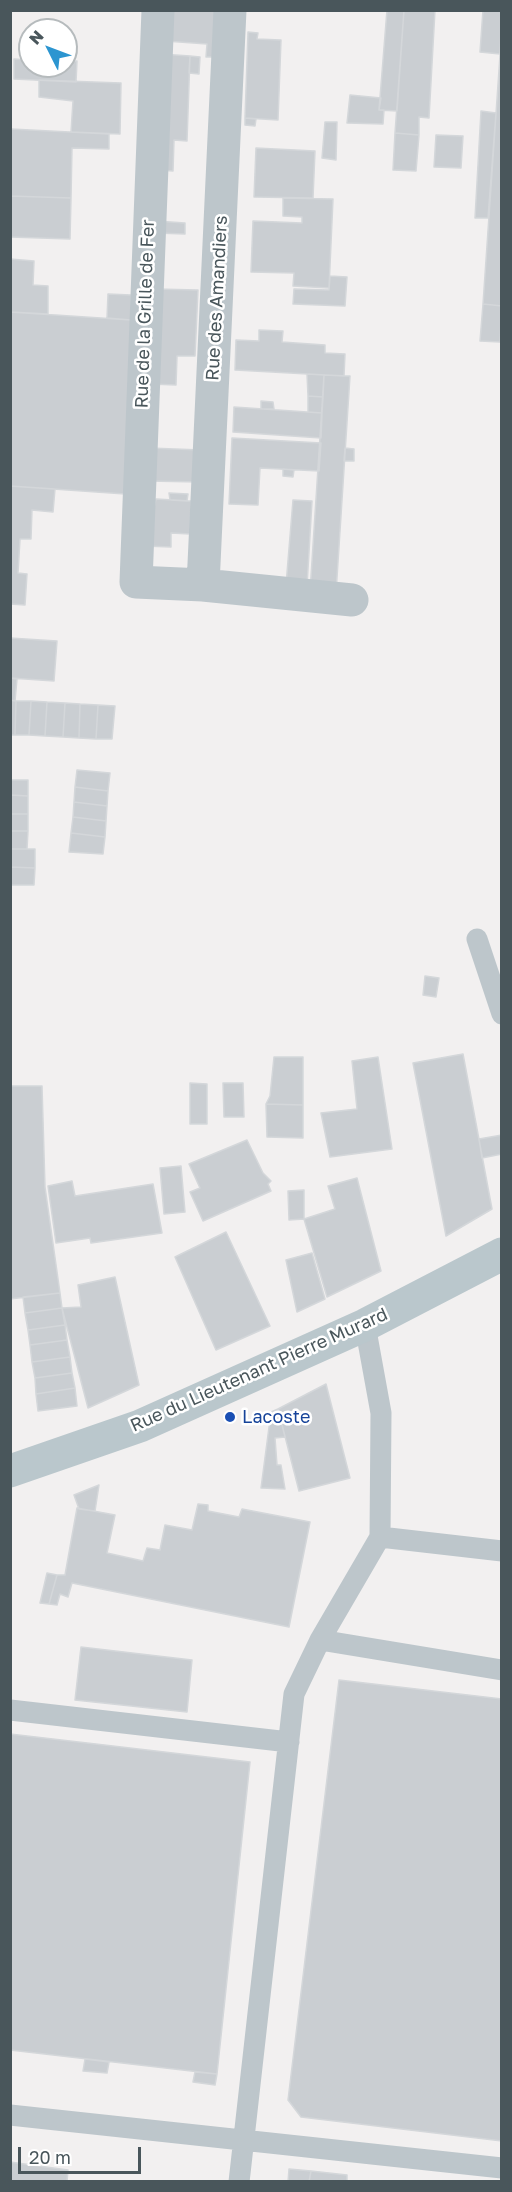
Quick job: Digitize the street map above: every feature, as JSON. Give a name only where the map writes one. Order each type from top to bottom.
[{"type":"main road","name":"Rue du Lieutenant Pierre Murard","points":[[10,1471],[141,1426],[365,1325],[501,1254]]},
{"type":"street","name":"Rue de la Grille de Fer","points":[[158,10],[136,582],[187,584]]},
{"type":"street","name":"Rue des Amandiers","points":[[187,584],[230,10]]},
{"type":"street","points":[[187,584],[352,600]]},
{"type":"lane","points":[[477,939],[501,1014]]},
{"type":"lane","points":[[239,2181],[294,1694],[320,1640],[380,1538],[381,1413],[365,1325]]},
{"type":"lane","points":[[380,1538],[501,1551]]},
{"type":"lane","points":[[320,1640],[501,1670]]},
{"type":"lane","points":[[10,1710],[289,1742]]},
{"type":"lane","points":[[10,2115],[501,2168]]},
{"type":"building","points":[[169,10],[219,10],[217,57],[206,57],[207,44],[165,41]]},
{"type":"building","points":[[387,10],[404,10],[397,111],[379,110]]},
{"type":"building","points":[[404,10],[435,10],[429,118],[419,117],[419,135],[395,133]]},
{"type":"building","points":[[483,10],[502,10],[500,54],[480,52]]},
{"type":"building","points":[[502,26],[502,306],[483,304]]},
{"type":"building","points":[[248,32],[258,33],[257,39],[281,40],[278,120],[245,118]]},
{"type":"building","points":[[161,54],[190,56],[187,141],[174,140],[173,171],[159,170]]},
{"type":"building","points":[[190,56],[200,57],[199,74],[189,73]]},
{"type":"building","points":[[14,59],[18,59],[18,78],[76,78],[76,82],[14,79]]},
{"type":"building","points":[[39,80],[121,83],[120,134],[71,132],[73,101],[39,97]]},
{"type":"building","points":[[350,95],[381,98],[379,110],[384,110],[383,124],[347,123]]},
{"type":"building","points":[[481,111],[496,113],[488,218],[475,218]]},
{"type":"building","points":[[245,118],[256,119],[255,126],[245,125]]},
{"type":"building","points":[[325,122],[337,122],[336,160],[322,158]]},
{"type":"building","points":[[11,129],[109,134],[109,149],[72,148],[71,198],[10,196]]},
{"type":"building","points":[[395,133],[419,135],[416,171],[393,170]]},
{"type":"building","points":[[436,135],[463,136],[461,168],[434,167]]},
{"type":"building","points":[[256,148],[315,151],[313,198],[254,197]]},
{"type":"building","points":[[10,196],[71,198],[70,239],[10,237]]},
{"type":"building","points":[[283,198],[333,199],[329,288],[293,286],[294,273],[251,272],[253,221],[302,223],[302,217],[283,216]]},
{"type":"building","points":[[157,221],[185,223],[185,234],[156,233]]},
{"type":"building","points":[[10,259],[34,261],[33,285],[48,286],[48,314],[10,312]]},
{"type":"building","points":[[330,276],[347,277],[345,306],[293,304],[294,289],[329,290]]},
{"type":"building","points":[[155,289],[198,290],[195,356],[177,356],[176,385],[151,384]]},
{"type":"building","points":[[108,294],[131,295],[131,320],[107,318]]},
{"type":"building","points":[[483,304],[502,306],[500,342],[480,341]]},
{"type":"building","points":[[10,312],[131,320],[125,494],[10,486]]},
{"type":"building","points":[[259,330],[283,331],[282,342],[325,345],[325,353],[345,354],[344,376],[235,370],[236,340],[259,341]]},
{"type":"building","points":[[307,374],[324,375],[323,397],[308,396]]},
{"type":"building","points":[[324,375],[350,376],[336,593],[310,592]]},
{"type":"building","points":[[308,396],[323,397],[322,413],[308,412]]},
{"type":"building","points":[[261,401],[273,402],[274,409],[261,409]]},
{"type":"building","points":[[234,407],[322,413],[321,438],[233,432]]},
{"type":"building","points":[[232,438],[321,443],[319,471],[260,468],[258,505],[229,504]]},
{"type":"building","points":[[149,448],[201,450],[200,482],[147,481]]},
{"type":"building","points":[[345,448],[354,449],[354,461],[344,461]]},
{"type":"building","points":[[283,469],[294,470],[293,477],[283,476]]},
{"type":"building","points":[[10,486],[55,489],[53,512],[32,510],[31,539],[20,539],[18,573],[27,574],[25,605],[10,604]]},
{"type":"building","points":[[169,493],[188,494],[187,501],[170,500]]},
{"type":"building","points":[[156,499],[191,501],[190,534],[171,533],[171,547],[145,546]]},
{"type":"building","points":[[293,500],[312,501],[307,586],[286,585]]},
{"type":"building","points":[[10,638],[57,641],[54,681],[10,678]]},
{"type":"building","points":[[10,678],[17,679],[15,701],[10,700]]},
{"type":"building","points":[[10,700],[16,701],[15,735],[10,735]]},
{"type":"building","points":[[16,701],[31,701],[29,735],[15,735]]},
{"type":"building","points":[[31,701],[47,702],[45,736],[29,735]]},
{"type":"building","points":[[47,702],[65,703],[63,737],[45,736]]},
{"type":"building","points":[[65,703],[80,704],[79,738],[63,737]]},
{"type":"building","points":[[80,704],[98,705],[96,739],[79,738]]},
{"type":"building","points":[[98,705],[115,706],[112,739],[96,739]]},
{"type":"building","points":[[77,770],[110,773],[108,791],[75,787]]},
{"type":"building","points":[[10,780],[28,780],[28,796],[10,795]]},
{"type":"building","points":[[75,787],[108,791],[107,806],[74,802]]},
{"type":"building","points":[[10,795],[28,796],[28,814],[10,814]]},
{"type":"building","points":[[74,802],[107,806],[106,821],[73,817]]},
{"type":"building","points":[[10,814],[28,814],[28,831],[10,831]]},
{"type":"building","points":[[73,817],[106,821],[105,837],[71,833]]},
{"type":"building","points":[[10,831],[28,831],[27,849],[10,849]]},
{"type":"building","points":[[71,833],[105,837],[103,854],[69,852]]},
{"type":"building","points":[[10,849],[35,849],[35,868],[10,867]]},
{"type":"building","points":[[10,867],[35,868],[34,885],[10,885]]},
{"type":"building","points":[[425,976],[439,978],[436,997],[423,995]]},
{"type":"building","points":[[463,1054],[492,1209],[446,1236],[413,1063]]},
{"type":"building","points":[[274,1057],[303,1057],[303,1105],[266,1104],[270,1096]]},
{"type":"building","points":[[378,1057],[392,1149],[330,1157],[321,1113],[357,1109],[352,1061]]},
{"type":"building","points":[[190,1083],[207,1084],[207,1124],[190,1124]]},
{"type":"building","points":[[223,1083],[243,1083],[244,1117],[224,1117]]},
{"type":"building","points":[[10,1086],[42,1086],[45,1187],[60,1293],[10,1299]]},
{"type":"building","points":[[266,1104],[303,1105],[303,1138],[267,1137]]},
{"type":"building","points":[[502,1135],[502,1154],[482,1158],[479,1139]]},
{"type":"building","points":[[247,1140],[263,1173],[271,1181],[268,1184],[271,1191],[203,1221],[190,1192],[200,1188],[189,1164]]},
{"type":"building","points":[[181,1166],[185,1212],[164,1214],[160,1168]]},
{"type":"building","points":[[357,1178],[381,1271],[327,1297],[304,1219],[335,1209],[328,1186]]},
{"type":"building","points":[[72,1181],[75,1196],[153,1184],[162,1233],[91,1243],[90,1238],[56,1243],[48,1186]]},
{"type":"building","points":[[304,1190],[304,1219],[289,1220],[288,1191]]},
{"type":"building","points":[[226,1232],[270,1326],[216,1350],[175,1257]]},
{"type":"building","points":[[312,1253],[325,1299],[297,1312],[286,1260]]},
{"type":"building","points":[[115,1277],[139,1385],[88,1408],[62,1308],[81,1307],[78,1285]]},
{"type":"building","points":[[60,1293],[62,1308],[25,1313],[23,1297]]},
{"type":"building","points":[[62,1308],[65,1325],[28,1330],[25,1313]]},
{"type":"building","points":[[65,1325],[67,1340],[30,1345],[28,1330]]},
{"type":"building","points":[[67,1340],[70,1357],[32,1362],[30,1345]]},
{"type":"building","points":[[70,1357],[72,1373],[35,1378],[32,1362]]},
{"type":"building","points":[[72,1373],[75,1388],[36,1394],[35,1378]]},
{"type":"building","points":[[326,1384],[350,1478],[299,1491],[278,1409]]},
{"type":"building","points":[[75,1388],[77,1406],[38,1411],[36,1394]]},
{"type":"building","points":[[278,1409],[285,1437],[275,1438],[277,1465],[281,1465],[285,1489],[261,1488],[271,1412]]},
{"type":"building","points":[[99,1485],[95,1511],[79,1509],[74,1495]]},
{"type":"building","points":[[198,1504],[208,1505],[208,1511],[239,1517],[242,1509],[310,1522],[289,1627],[72,1583],[68,1597],[60,1594],[57,1605],[49,1604],[57,1575],[65,1575],[77,1508],[115,1515],[107,1553],[143,1561],[147,1548],[160,1550],[165,1525],[192,1530]]},
{"type":"building","points":[[47,1573],[57,1575],[49,1604],[40,1603]]},
{"type":"building","points":[[81,1647],[192,1660],[187,1712],[75,1700]]},
{"type":"building","points":[[339,1680],[502,1699],[502,2141],[301,2117],[288,2100]]},
{"type":"building","points":[[10,1734],[250,1762],[217,2074],[10,2050]]},
{"type":"building","points":[[85,2059],[109,2062],[107,2073],[83,2071]]},
{"type":"building","points":[[195,2072],[217,2074],[215,2085],[193,2082]]},
{"type":"building","points":[[10,2162],[68,2170],[67,2182],[10,2182]]},
{"type":"building","points":[[289,2169],[311,2171],[309,2182],[288,2182]]},
{"type":"building","points":[[311,2171],[347,2175],[347,2182],[309,2182]]},
{"type":"place","name":"Lacoste","points":[[230,1417]]}]
